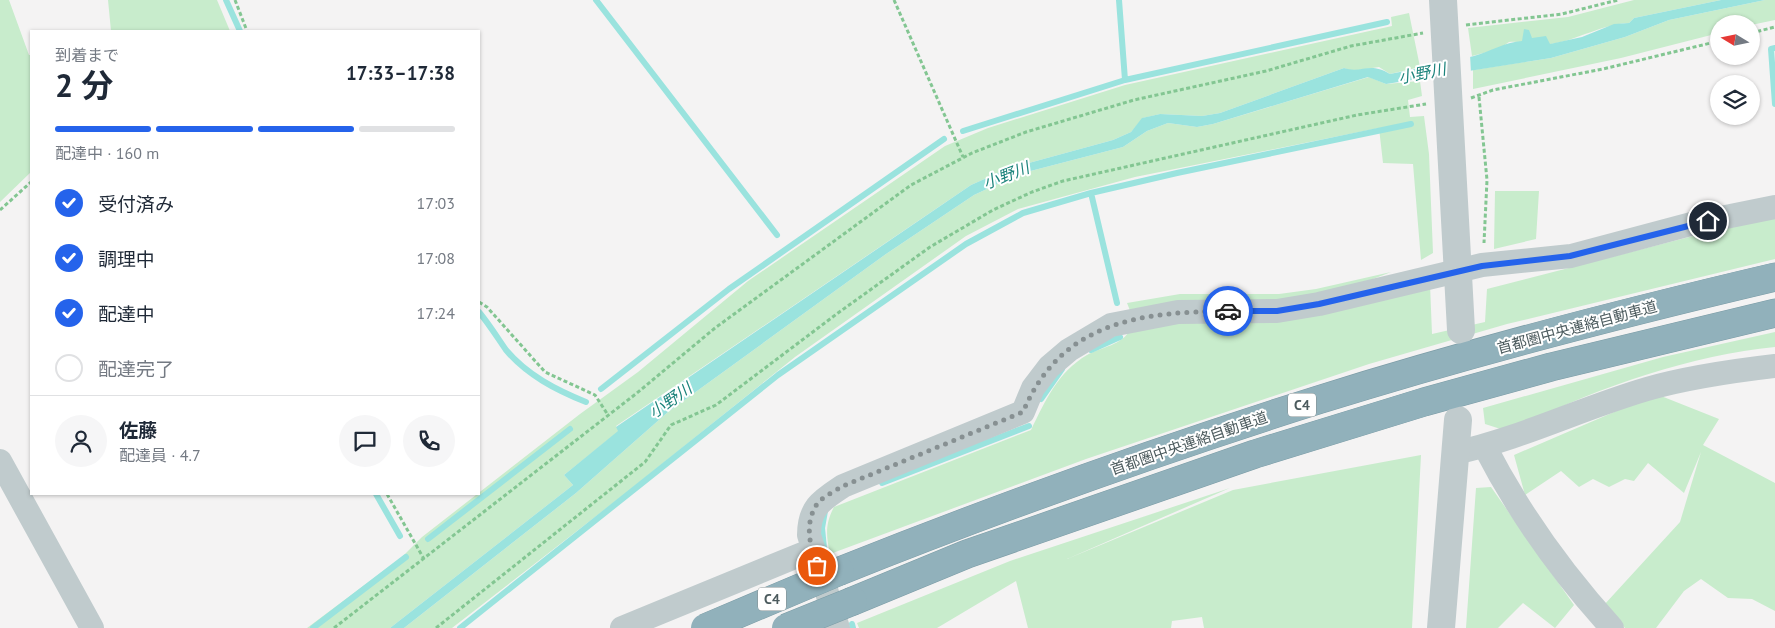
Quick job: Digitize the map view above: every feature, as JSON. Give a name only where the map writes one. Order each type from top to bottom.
[{"type":"highway","name":"首都圏中央連絡自動車道","points":[[704,628],[840,571],[1081,479],[1319,399],[1536,337],[1775,277]]},
{"type":"highway","name":"C4","points":[[786,628],[967,554],[1255,454],[1424,402],[1551,367],[1775,313]]},
{"type":"street","points":[[1443,0],[1448,98],[1471,268],[1460,330]]},
{"type":"street","points":[[838,628],[812,550],[809,525],[817,504],[843,486],[1023,412],[1033,388],[1049,367],[1068,350],[1111,324],[1178,312],[1277,311],[1319,304],[1471,268],[1570,256],[1691,224],[1775,206]]},
{"type":"street","points":[[1456,453],[1485,447],[1648,389],[1723,372],[1775,366]]},
{"type":"street","points":[[1441,628],[1458,420]]},
{"type":"street","points":[[1485,447],[1513,500],[1574,586],[1612,628]]},
{"type":"street","points":[[0,461],[92,628]]},
{"type":"street","points":[[622,628],[812,550]]},
{"type":"path","points":[[235,0],[248,30]]},
{"type":"path","points":[[894,0],[962,158]]},
{"type":"path","points":[[334,628],[608,415],[715,328],[911,185],[962,158],[1026,132],[1134,100],[1266,71],[1351,46],[1444,33],[1488,21],[1562,14],[1618,0]]},
{"type":"path","points":[[1760,31],[1775,27]]},
{"type":"path","points":[[436,628],[645,462],[671,425],[716,405],[930,247],[993,210],[1032,192],[1063,182],[1356,115],[1448,98],[1479,97],[1493,90],[1604,69],[1710,43]]},
{"type":"path","points":[[1471,268],[1486,180],[1479,97]]},
{"type":"path","points":[[0,210],[30,183]]},
{"type":"path","points":[[480,303],[488,307],[545,372],[596,395],[608,415]]},
{"type":"path","points":[[388,495],[424,559]]},
{"type":"green space","points":[[0,0],[9,0],[30,55],[30,173],[0,202]]},
{"type":"green space","points":[[108,0],[217,0],[230,30],[111,30]]},
{"type":"green space","points":[[1634,0],[1721,0],[1634,18],[1629,23],[1609,26],[1561,42],[1546,44],[1509,42],[1499,49],[1472,56],[1468,28],[1568,17]]},
{"type":"green space","points":[[1765,0],[1775,0],[1775,20],[1760,23],[1760,15],[1710,15],[1710,35],[1621,58],[1473,89],[1473,70],[1551,58],[1625,37],[1669,20]]},
{"type":"green space","points":[[1409,13],[1420,67],[1390,74],[1379,67],[1352,71],[1344,68],[1220,113],[1202,116],[1160,114],[1143,118],[1131,132],[1113,140],[1007,169],[971,185],[616,426],[619,431],[564,475],[573,485],[390,628],[307,628],[402,557],[422,537],[476,495],[480,495],[480,492],[580,414],[638,372],[748,281],[945,146],[988,128],[1125,85],[1392,26],[1391,17]]},
{"type":"green space","points":[[1369,77],[1386,84],[1420,81],[1422,96],[1408,100],[1410,117],[1424,116],[1429,154],[1433,253],[1421,260],[1413,164],[1383,163],[1379,128],[1135,177],[1018,209],[966,236],[795,357],[622,496],[452,628],[404,628],[576,493],[668,412],[886,254],[974,195],[1019,174],[1123,147],[1147,131],[1168,123],[1197,127],[1213,124]]},
{"type":"green space","points":[[1495,191],[1539,191],[1536,239],[1494,249]]},
{"type":"green space","points":[[1775,217],[1775,259],[1507,324],[1369,364],[1086,459],[830,554],[827,530],[834,507],[1031,430],[1053,388],[1068,370],[1087,355],[1122,339],[1130,330],[1430,284],[1432,334],[1485,322],[1487,289],[1728,227]]},
{"type":"green space","points":[[1391,272],[1337,293],[1277,306],[1131,313],[1127,303],[1180,294],[1279,294],[1316,289]]},
{"type":"green space","points":[[1775,332],[1775,347],[1708,358],[1639,377],[1571,403],[1510,432],[1485,424],[1483,408],[1663,357]]},
{"type":"green space","points":[[1656,394],[1719,419],[1703,445],[1775,483],[1775,611],[1752,599],[1728,598],[1701,579],[1684,591],[1656,628],[1625,628],[1604,605],[1680,522],[1701,452],[1684,493],[1648,463],[1634,481],[1625,479],[1609,487],[1593,479],[1579,487],[1561,471],[1525,495],[1514,455]]},
{"type":"green space","points":[[1421,455],[1412,628],[1204,628],[1202,617],[1172,621],[1171,628],[1028,628],[1016,581],[937,628],[859,628],[857,623],[1010,561],[1230,488],[1067,559],[1233,490]]},
{"type":"green space","points":[[1491,487],[1574,605],[1555,628],[1523,603],[1498,628],[1466,628],[1476,488]]},
{"type":"water","name":"小野川","points":[[1721,0],[1765,0],[1669,20],[1625,37],[1551,58],[1386,84],[1368,77],[1213,124],[1197,127],[1168,123],[1147,131],[1123,147],[1019,174],[974,195],[886,254],[668,412],[576,493],[404,628],[390,628],[573,485],[564,475],[618,431],[616,427],[971,185],[1007,169],[1113,140],[1131,132],[1142,118],[1160,114],[1202,116],[1220,113],[1344,68],[1356,70],[1376,68],[1390,74],[1474,56],[1504,45],[1522,41],[1524,29],[1529,30],[1532,38],[1546,36],[1550,44],[1582,37],[1614,24],[1629,23],[1634,18]]},
{"type":"pier","points":[[1470,54],[1471,73],[1429,80],[1428,63]]},
{"type":"waterway","points":[[226,0],[240,30]]},
{"type":"waterway","points":[[596,0],[777,235]]},
{"type":"waterway","points":[[1119,0],[1125,80]]},
{"type":"waterway","points":[[963,131],[1125,80],[1387,22]]},
{"type":"waterway","points":[[1775,48],[1771,49],[1775,104]]},
{"type":"waterway","points":[[460,628],[778,375],[966,244],[1023,213],[1091,193],[1177,173],[1411,124]]},
{"type":"waterway","points":[[601,389],[729,289],[944,139]]},
{"type":"waterway","points":[[1091,193],[1117,303]]},
{"type":"waterway","points":[[480,313],[506,350],[523,367],[553,387],[586,402]]},
{"type":"waterway","points":[[1091,350],[1120,337]]},
{"type":"waterway","points":[[1041,399],[1062,369]]},
{"type":"waterway","points":[[882,483],[1029,426]]},
{"type":"waterway","points":[[428,539],[570,429]]},
{"type":"waterway","points":[[377,495],[400,536]]},
{"type":"waterway","points":[[824,548],[822,528],[825,511]]},
{"type":"waterway","points":[[313,628],[406,557]]},
{"type":"waterway","points":[[852,624],[853,628]]},
{"type":"way so far","points":[[817,566],[809,535],[809,525],[817,504],[843,486],[896,466],[1023,412],[1033,388],[1049,367],[1068,350],[1111,324],[1178,312],[1228,311]]},
{"type":"route","points":[[1228,311],[1277,311],[1319,304],[1482,266],[1570,256],[1708,221]]}]
